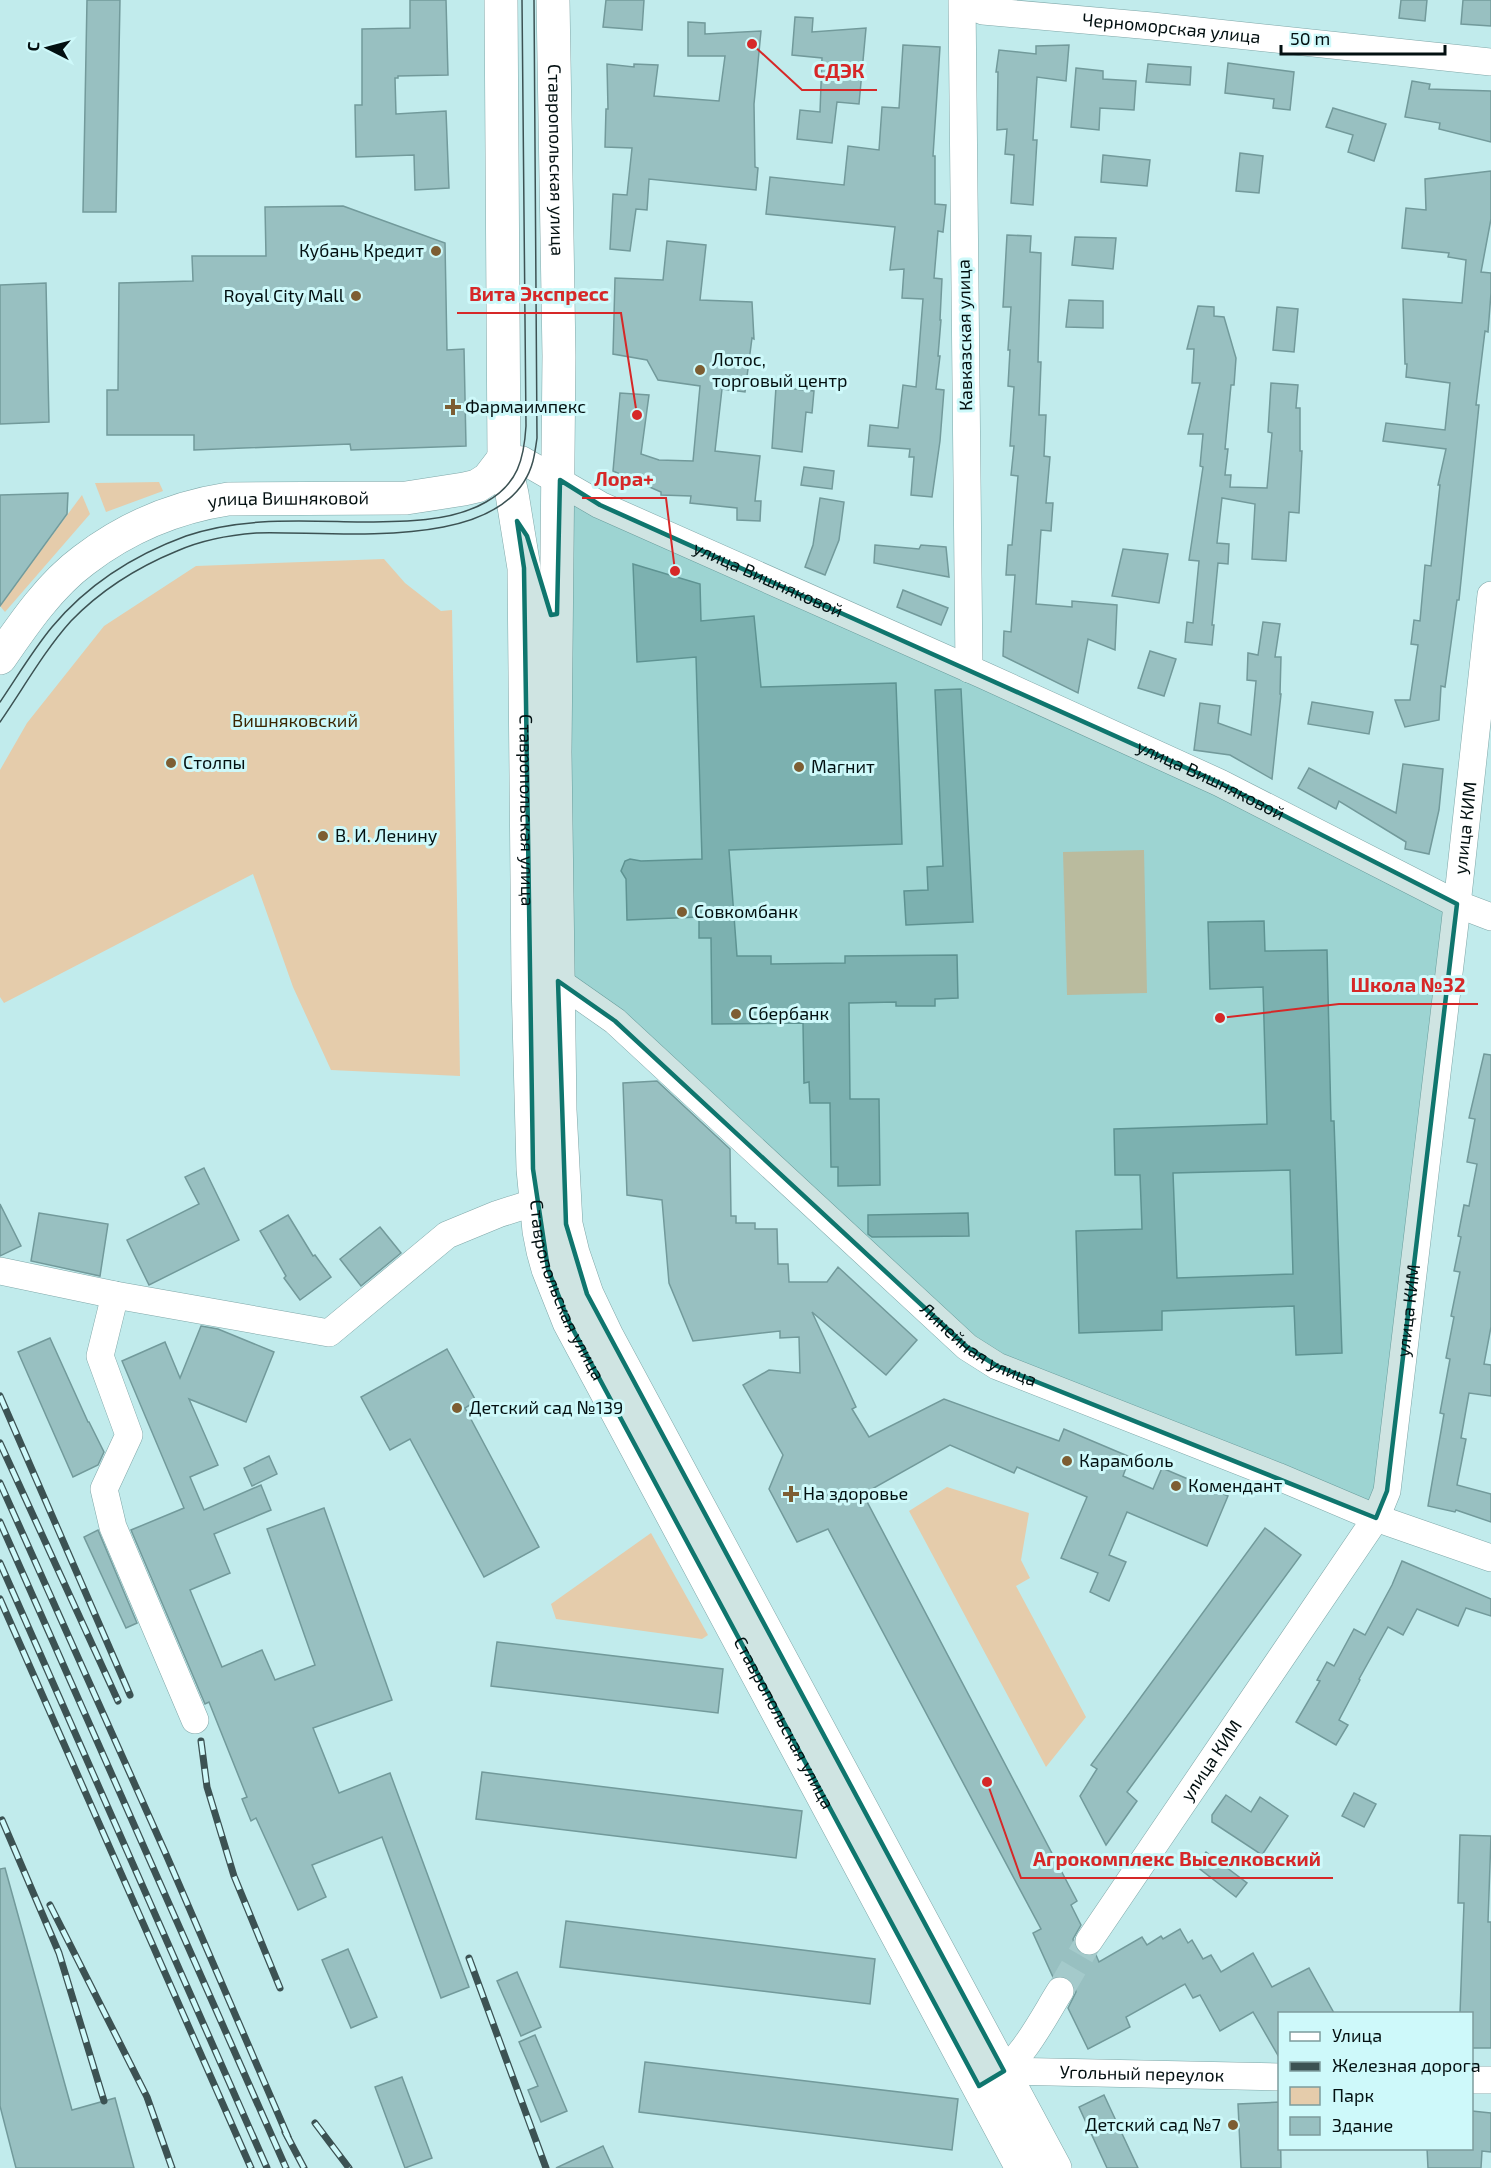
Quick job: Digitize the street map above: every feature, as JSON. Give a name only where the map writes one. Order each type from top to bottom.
[{"type":"main road","name":"Ставропольская улица","points":[[501,0],[504,458],[524,568],[528,982],[533,1169],[539,1231],[548,1269],[568,1322],[738,1641],[991,2078],[1055,2168]]},
{"type":"main road","name":"Ставропольская улица","points":[[553,0],[560,480],[555,752],[560,1110],[565,1206],[573,1253],[587,1294],[613,1347],[991,2078],[1022,2168]]},
{"type":"main road","name":"улица Вишняковой","points":[[0,658],[33,613],[83,560],[139,526],[167,514],[203,503],[228,500],[406,498],[464,489],[477,486],[488,479],[504,458]]},
{"type":"main road","points":[[406,498],[466,500],[504,512],[517,521]]},
{"type":"main road","name":"Ставропольская улица","points":[[517,521],[527,536],[537,567],[544,619],[555,752]]},
{"type":"street","name":"Черноморская улица","points":[[962,0],[983,11],[1152,26],[1491,62]]},
{"type":"street","name":"Кавказская улица","points":[[962,0],[969,669]]},
{"type":"street","name":"улица Вишняковой","points":[[504,458],[522,460],[600,505],[1220,783],[1457,904],[1491,917]]},
{"type":"street","name":"улица КИМ","points":[[1089,1941],[1376,1518],[1387,1491],[1457,904],[1491,595]]},
{"type":"street","name":"Линейная улица","points":[[558,981],[615,1021],[967,1347],[987,1360],[1376,1518],[1491,1558]]},
{"type":"street","points":[[0,1271],[115,1295],[328,1333],[447,1235],[498,1214],[536,1202]]},
{"type":"street","points":[[115,1295],[100,1356],[129,1435],[104,1489],[113,1527],[195,1720]]},
{"type":"street","points":[[991,2078],[1021,2051],[1060,1991]]},
{"type":"street","name":"Угольный переулок","points":[[991,2078],[1278,2077]]},
{"type":"street","points":[[1473,2080],[1491,2080]]},
{"type":"highlighted area","points":[[560,480],[600,505],[1220,783],[1457,904],[1387,1491],[1376,1518],[997,1366],[967,1347],[615,1021],[558,981],[566,1224],[587,1294],[1004,2071],[979,2086],[569,1322],[548,1269],[533,1169],[524,568],[517,521],[527,536],[551,615],[557,614]]},
{"type":"green space","points":[[159,482],[163,491],[106,512],[95,483]]},
{"type":"green space","points":[[82,495],[90,514],[5,612],[0,606]]},
{"type":"green space","name":"Вишняковский","points":[[384,559],[405,583],[441,611],[452,610],[460,1076],[331,1070],[293,987],[253,874],[4,1003],[0,997],[0,770],[27,723],[104,626],[196,566]]},
{"type":"green space","points":[[1144,850],[1147,993],[1067,995],[1063,852]]},
{"type":"green space","points":[[947,1487],[1029,1513],[1021,1560],[1030,1578],[1016,1586],[1086,1717],[1046,1767],[909,1511]]},
{"type":"green space","points":[[651,1533],[708,1635],[702,1639],[556,1619],[551,1604]]},
{"type":"building","points":[[87,0],[120,0],[116,212],[83,212]]},
{"type":"building","points":[[410,0],[446,0],[448,75],[398,76],[395,78],[396,114],[446,111],[449,188],[415,190],[414,155],[356,157],[355,105],[362,105],[362,29],[410,28]]},
{"type":"building","points":[[606,0],[644,0],[642,30],[603,27]]},
{"type":"building","points":[[1401,0],[1427,0],[1425,21],[1399,18]]},
{"type":"building","points":[[1463,0],[1491,0],[1491,26],[1461,24]]},
{"type":"building","points":[[795,17],[813,18],[812,32],[866,28],[859,104],[837,102],[832,143],[797,139],[800,110],[820,112],[822,58],[792,55]]},
{"type":"building","points":[[688,22],[705,23],[705,34],[761,31],[754,104],[755,167],[758,168],[756,190],[649,179],[647,210],[636,209],[630,251],[610,249],[613,194],[627,195],[632,148],[605,147],[606,109],[608,109],[607,64],[634,67],[634,64],[658,65],[654,96],[719,101],[725,56],[688,56]]},
{"type":"building","points":[[903,45],[940,47],[933,156],[935,156],[935,204],[946,205],[943,232],[938,231],[934,278],[942,279],[938,356],[940,356],[936,389],[944,390],[932,497],[911,495],[914,457],[909,457],[910,449],[868,446],[870,425],[898,428],[903,385],[916,387],[923,299],[902,298],[904,269],[890,270],[895,227],[766,214],[770,177],[844,185],[848,146],[879,150],[882,107],[899,108]]},
{"type":"building","points":[[1069,45],[1066,81],[1037,77],[1033,140],[1037,140],[1033,205],[1011,203],[1014,155],[1005,154],[1007,129],[997,130],[998,72],[996,72],[999,50],[1036,54],[1036,46]]},
{"type":"building","points":[[1228,63],[1294,72],[1290,110],[1273,108],[1274,99],[1225,93]]},
{"type":"building","points":[[1148,64],[1191,67],[1190,85],[1146,82]]},
{"type":"building","points":[[1076,68],[1103,71],[1103,79],[1136,81],[1134,110],[1100,108],[1099,130],[1071,127]]},
{"type":"building","points":[[1412,81],[1430,84],[1429,89],[1491,91],[1491,142],[1439,129],[1440,123],[1405,117]]},
{"type":"building","points":[[1333,108],[1386,124],[1374,161],[1348,152],[1353,135],[1326,127]]},
{"type":"building","points":[[1240,153],[1263,156],[1259,193],[1236,191]]},
{"type":"building","points":[[1103,155],[1150,160],[1147,186],[1101,182]]},
{"type":"building","points":[[1491,171],[1491,219],[1481,272],[1491,273],[1491,293],[1488,332],[1485,331],[1476,405],[1479,405],[1459,600],[1457,600],[1445,687],[1441,686],[1439,720],[1405,727],[1395,700],[1410,700],[1418,645],[1411,644],[1414,620],[1420,621],[1425,565],[1431,566],[1440,485],[1438,485],[1446,449],[1383,441],[1386,423],[1445,430],[1450,383],[1406,377],[1403,299],[1462,303],[1466,260],[1448,257],[1449,253],[1402,248],[1406,208],[1426,210],[1425,179]]},
{"type":"building","points":[[343,206],[445,243],[447,350],[464,349],[466,446],[351,450],[350,444],[194,450],[194,435],[107,435],[107,390],[118,390],[119,283],[193,281],[192,256],[266,256],[265,207]]},
{"type":"building","points":[[1007,235],[1031,236],[1030,252],[1041,253],[1039,415],[1046,415],[1044,456],[1050,457],[1046,503],[1053,503],[1051,531],[1041,530],[1036,604],[1072,607],[1072,601],[1117,605],[1115,650],[1088,639],[1078,693],[1003,656],[1004,631],[1011,632],[1015,575],[1006,575],[1008,545],[1012,545],[1018,476],[1011,475],[1014,446],[1010,446],[1014,387],[1008,386],[1010,350],[1008,350],[1011,307],[1003,307]]},
{"type":"building","points":[[1075,237],[1116,238],[1113,269],[1072,265]]},
{"type":"building","points":[[667,241],[706,245],[700,300],[752,302],[754,339],[752,338],[745,392],[722,389],[715,451],[760,456],[755,501],[761,501],[760,521],[737,520],[737,508],[690,503],[691,496],[661,495],[661,492],[613,471],[620,393],[649,395],[641,454],[659,460],[693,461],[700,386],[658,380],[647,360],[613,354],[615,278],[663,280]]},
{"type":"building","points":[[46,283],[49,422],[0,424],[0,285]]},
{"type":"building","points":[[1069,300],[1103,301],[1103,328],[1066,327]]},
{"type":"building","points":[[1198,306],[1214,307],[1214,316],[1224,317],[1236,358],[1225,449],[1228,449],[1225,475],[1231,475],[1230,487],[1267,488],[1272,433],[1268,432],[1271,383],[1298,385],[1296,408],[1300,408],[1300,451],[1302,451],[1299,513],[1289,512],[1286,561],[1252,559],[1255,504],[1222,498],[1217,543],[1229,544],[1228,564],[1218,563],[1212,645],[1185,642],[1187,622],[1193,623],[1199,561],[1189,560],[1203,467],[1200,466],[1203,434],[1188,434],[1200,383],[1192,383],[1194,349],[1187,349]]},
{"type":"building","points":[[1277,307],[1298,309],[1294,352],[1273,350]]},
{"type":"building","points":[[776,387],[814,391],[812,413],[806,412],[802,452],[772,448]]},
{"type":"building","points":[[804,467],[834,471],[832,489],[801,485]]},
{"type":"building","points":[[68,493],[67,514],[0,606],[0,495]]},
{"type":"building","points":[[820,498],[844,502],[839,540],[825,575],[805,567],[813,545]]},
{"type":"building","points":[[875,545],[919,549],[921,545],[946,547],[949,577],[874,563]]},
{"type":"building","points":[[1123,549],[1168,554],[1159,603],[1112,596]]},
{"type":"building","points":[[633,564],[700,584],[701,621],[754,616],[761,687],[896,683],[902,844],[729,850],[737,956],[771,956],[771,964],[845,963],[845,956],[957,955],[958,998],[935,999],[935,1006],[896,1006],[896,1002],[849,1003],[850,1099],[879,1099],[880,1185],[838,1186],[838,1167],[831,1167],[830,1103],[810,1103],[809,1082],[804,1083],[803,1023],[712,1024],[711,938],[699,938],[699,917],[627,920],[626,879],[621,871],[625,861],[630,859],[641,861],[702,859],[696,657],[637,662]]},
{"type":"building","points":[[903,590],[948,608],[941,625],[897,607]]},
{"type":"building","points":[[1263,622],[1280,624],[1275,657],[1281,657],[1281,694],[1272,779],[1230,755],[1194,750],[1200,703],[1220,706],[1218,723],[1251,735],[1256,681],[1247,680],[1248,653],[1258,655]]},
{"type":"building","points":[[1150,651],[1176,659],[1164,696],[1138,688]]},
{"type":"building","points":[[961,689],[973,922],[906,925],[904,891],[928,890],[927,867],[943,866],[935,690]]},
{"type":"building","points":[[1312,702],[1373,712],[1369,734],[1308,724]]},
{"type":"building","points":[[1403,764],[1443,769],[1439,810],[1429,854],[1405,849],[1406,842],[1339,801],[1336,809],[1298,788],[1309,768],[1396,813]]},
{"type":"building","points":[[1264,921],[1265,951],[1327,950],[1331,1121],[1334,1121],[1342,1353],[1296,1355],[1294,1306],[1162,1311],[1162,1330],[1079,1333],[1076,1231],[1142,1229],[1140,1175],[1115,1175],[1114,1129],[1267,1124],[1263,987],[1210,989],[1208,922]],"holes":[[[1290,1170],[1293,1274],[1177,1278],[1173,1173]]]},
{"type":"building","points":[[1484,1054],[1491,1055],[1491,1327],[1484,1364],[1491,1365],[1491,1396],[1469,1393],[1461,1438],[1466,1439],[1457,1485],[1491,1494],[1491,1522],[1456,1510],[1455,1512],[1428,1506],[1444,1414],[1440,1413],[1450,1359],[1446,1358],[1454,1317],[1451,1316],[1460,1272],[1454,1271],[1461,1237],[1458,1236],[1464,1205],[1469,1206],[1477,1164],[1467,1162],[1475,1119],[1469,1118]]},
{"type":"building","points":[[657,1081],[730,1149],[731,1216],[736,1216],[736,1223],[755,1223],[755,1229],[777,1229],[778,1264],[788,1264],[789,1282],[827,1282],[838,1267],[917,1340],[886,1375],[812,1312],[856,1407],[852,1409],[869,1437],[944,1399],[1059,1441],[1064,1429],[1130,1457],[1123,1476],[1153,1489],[1162,1468],[1228,1496],[1207,1546],[1127,1512],[1109,1555],[1126,1562],[1109,1601],[1090,1592],[1098,1573],[1061,1558],[1087,1497],[1017,1467],[1014,1473],[950,1445],[863,1494],[1077,1901],[1071,1905],[1081,1925],[1073,1939],[1075,1948],[1087,1957],[1096,1955],[1099,1962],[1142,1937],[1147,1945],[1161,1936],[1163,1939],[1180,1929],[1188,1943],[1192,1940],[1203,1959],[1211,1955],[1221,1972],[1253,1953],[1272,1987],[1309,1968],[1333,2012],[1278,2012],[1278,2056],[1253,2012],[1220,2031],[1200,1995],[1193,1998],[1185,1984],[1126,2017],[1130,2027],[1088,2049],[1068,2008],[1076,1992],[1074,1984],[1068,1977],[1061,1975],[1053,1977],[1033,1933],[1041,1929],[828,1529],[797,1542],[769,1489],[783,1455],[743,1385],[769,1370],[800,1373],[799,1337],[780,1338],[780,1331],[693,1341],[669,1283],[662,1200],[627,1195],[623,1083]]},
{"type":"building","points":[[204,1168],[239,1240],[149,1285],[127,1240],[199,1204],[185,1177]]},
{"type":"building","points":[[0,1204],[21,1246],[0,1256]]},
{"type":"building","points":[[39,1213],[108,1224],[100,1276],[31,1261]]},
{"type":"building","points":[[968,1213],[969,1236],[872,1237],[868,1234],[868,1215]]},
{"type":"building","points":[[288,1215],[313,1256],[315,1255],[331,1277],[300,1300],[284,1278],[286,1276],[260,1231]]},
{"type":"building","points":[[380,1227],[401,1253],[361,1286],[340,1259]]},
{"type":"building","points":[[201,1326],[218,1329],[274,1352],[246,1422],[189,1399],[218,1465],[190,1477],[204,1510],[261,1485],[271,1510],[214,1534],[230,1573],[190,1590],[222,1667],[262,1650],[275,1680],[315,1665],[267,1529],[324,1508],[392,1700],[313,1728],[339,1793],[390,1773],[469,1987],[441,1998],[382,1837],[312,1865],[326,1897],[298,1910],[256,1818],[251,1821],[242,1799],[247,1797],[209,1702],[205,1704],[131,1530],[184,1508],[122,1361],[165,1342],[180,1378]]},
{"type":"building","points":[[50,1338],[104,1452],[98,1465],[73,1477],[18,1352]]},
{"type":"building","points":[[447,1349],[476,1401],[465,1408],[539,1547],[484,1577],[410,1439],[390,1450],[361,1397]]},
{"type":"building","points":[[269,1456],[277,1474],[252,1486],[244,1468]]},
{"type":"building","points":[[1265,1528],[1301,1555],[1127,1792],[1137,1801],[1106,1845],[1080,1796],[1097,1769],[1091,1765]]},
{"type":"building","points":[[98,1530],[137,1623],[126,1628],[84,1537]]},
{"type":"building","points":[[1402,1561],[1491,1599],[1491,1616],[1466,1608],[1458,1626],[1417,1609],[1403,1635],[1388,1627],[1339,1720],[1348,1725],[1336,1745],[1296,1722],[1320,1681],[1317,1680],[1327,1662],[1334,1666],[1354,1629],[1365,1635]]},
{"type":"building","points":[[497,1642],[723,1669],[718,1713],[491,1686]]},
{"type":"building","points":[[482,1772],[802,1811],[796,1858],[476,1819]]},
{"type":"building","points":[[1354,1793],[1376,1804],[1364,1827],[1342,1816]]},
{"type":"building","points":[[1226,1795],[1251,1812],[1260,1797],[1288,1816],[1262,1855],[1212,1822],[1212,1815]]},
{"type":"building","points":[[1460,1835],[1491,1836],[1488,1922],[1491,1922],[1491,2048],[1473,2048],[1473,2012],[1460,2012],[1464,1903],[1458,1903]]},
{"type":"building","points":[[1206,1852],[1247,1883],[1236,1897],[1196,1866]]},
{"type":"building","points":[[5,1868],[72,2110],[115,2098],[134,2168],[16,2168],[0,2106],[0,1869]]},
{"type":"building","points":[[566,1921],[875,1959],[870,2004],[560,1967]]},
{"type":"building","points":[[348,1949],[377,2017],[351,2028],[322,1960]]},
{"type":"building","points":[[517,1972],[541,2027],[521,2036],[497,1981]]},
{"type":"building","points":[[535,2035],[567,2111],[541,2122],[528,2090],[538,2086],[519,2042]]},
{"type":"building","points":[[645,2062],[958,2099],[952,2150],[639,2112]]},
{"type":"building","points":[[402,2077],[432,2158],[405,2168],[375,2087]]},
{"type":"building","points":[[1104,2095],[1138,2168],[1107,2168],[1079,2107]]},
{"type":"building","points":[[1278,2102],[1278,2150],[1281,2150],[1281,2168],[1241,2168],[1238,2104]]},
{"type":"building","points":[[1473,2111],[1491,2113],[1491,2152],[1482,2151],[1481,2168],[1428,2168],[1427,2150],[1473,2150]]},
{"type":"building","points":[[603,2146],[613,2168],[556,2168]]},
{"type":"tunnel","points":[[1060,1991],[1089,1941]]},
{"type":"tram line","points":[[0,702],[45,636],[66,612],[96,585],[148,552],[186,536],[249,523],[389,522],[440,518],[472,509],[486,502],[497,495],[512,479],[521,460],[526,426],[522,0]]},
{"type":"tram line","points":[[0,722],[43,657],[71,621],[107,590],[162,557],[206,541],[246,534],[370,534],[413,532],[454,525],[490,512],[517,491],[533,461],[537,438],[534,0]]},
{"type":"railway","points":[[0,1396],[130,1695]]},
{"type":"railway","points":[[0,1443],[118,1701]]},
{"type":"railway","points":[[0,1483],[165,1852],[288,2137]]},
{"type":"railway","points":[[0,1522],[286,2168]]},
{"type":"railway","points":[[0,1563],[267,2168]]},
{"type":"railway","points":[[0,1599],[251,2168]]},
{"type":"railway","points":[[201,1741],[207,1787],[234,1876],[280,1988]]},
{"type":"railway","points":[[2,1820],[59,1953],[104,2101]]},
{"type":"railway","points":[[50,1905],[147,2097],[172,2168]]},
{"type":"railway","points":[[469,1958],[546,2168]]},
{"type":"railway","points":[[315,2123],[349,2168]]},
{"type":"railway","points":[[285,2132],[304,2168]]},
{"type":"place","name":"СДЭК","points":[[752,44]]},
{"type":"place","name":"Кубань Кредит","points":[[436,251]]},
{"type":"place","name":"Royal City Mall","points":[[356,296]]},
{"type":"place","name":"Лотос, торговый центр","points":[[700,370]]},
{"type":"place","name":"Фармаимпекс","points":[[453,407]]},
{"type":"place","name":"Вита Экспресс","points":[[637,415]]},
{"type":"place","name":"Лора+","points":[[675,571]]},
{"type":"place","name":"Столпы","points":[[171,763]]},
{"type":"place","name":"Магнит","points":[[799,767]]},
{"type":"place","name":"В. И. Ленину","points":[[323,836]]},
{"type":"place","name":"Совкомбанк","points":[[682,912]]},
{"type":"place","name":"Сбербанк","points":[[736,1014]]},
{"type":"place","name":"Школа №32","points":[[1220,1018]]},
{"type":"place","name":"Детский сад №139","points":[[457,1408]]},
{"type":"place","name":"Карамболь","points":[[1067,1461]]},
{"type":"place","name":"Комендант","points":[[1176,1486]]},
{"type":"place","name":"На здоровье","points":[[791,1494]]},
{"type":"place","name":"Агрокомплекс Выселковский","points":[[987,1782]]},
{"type":"place","name":"Детский сад №7","points":[[1233,2125]]}]
